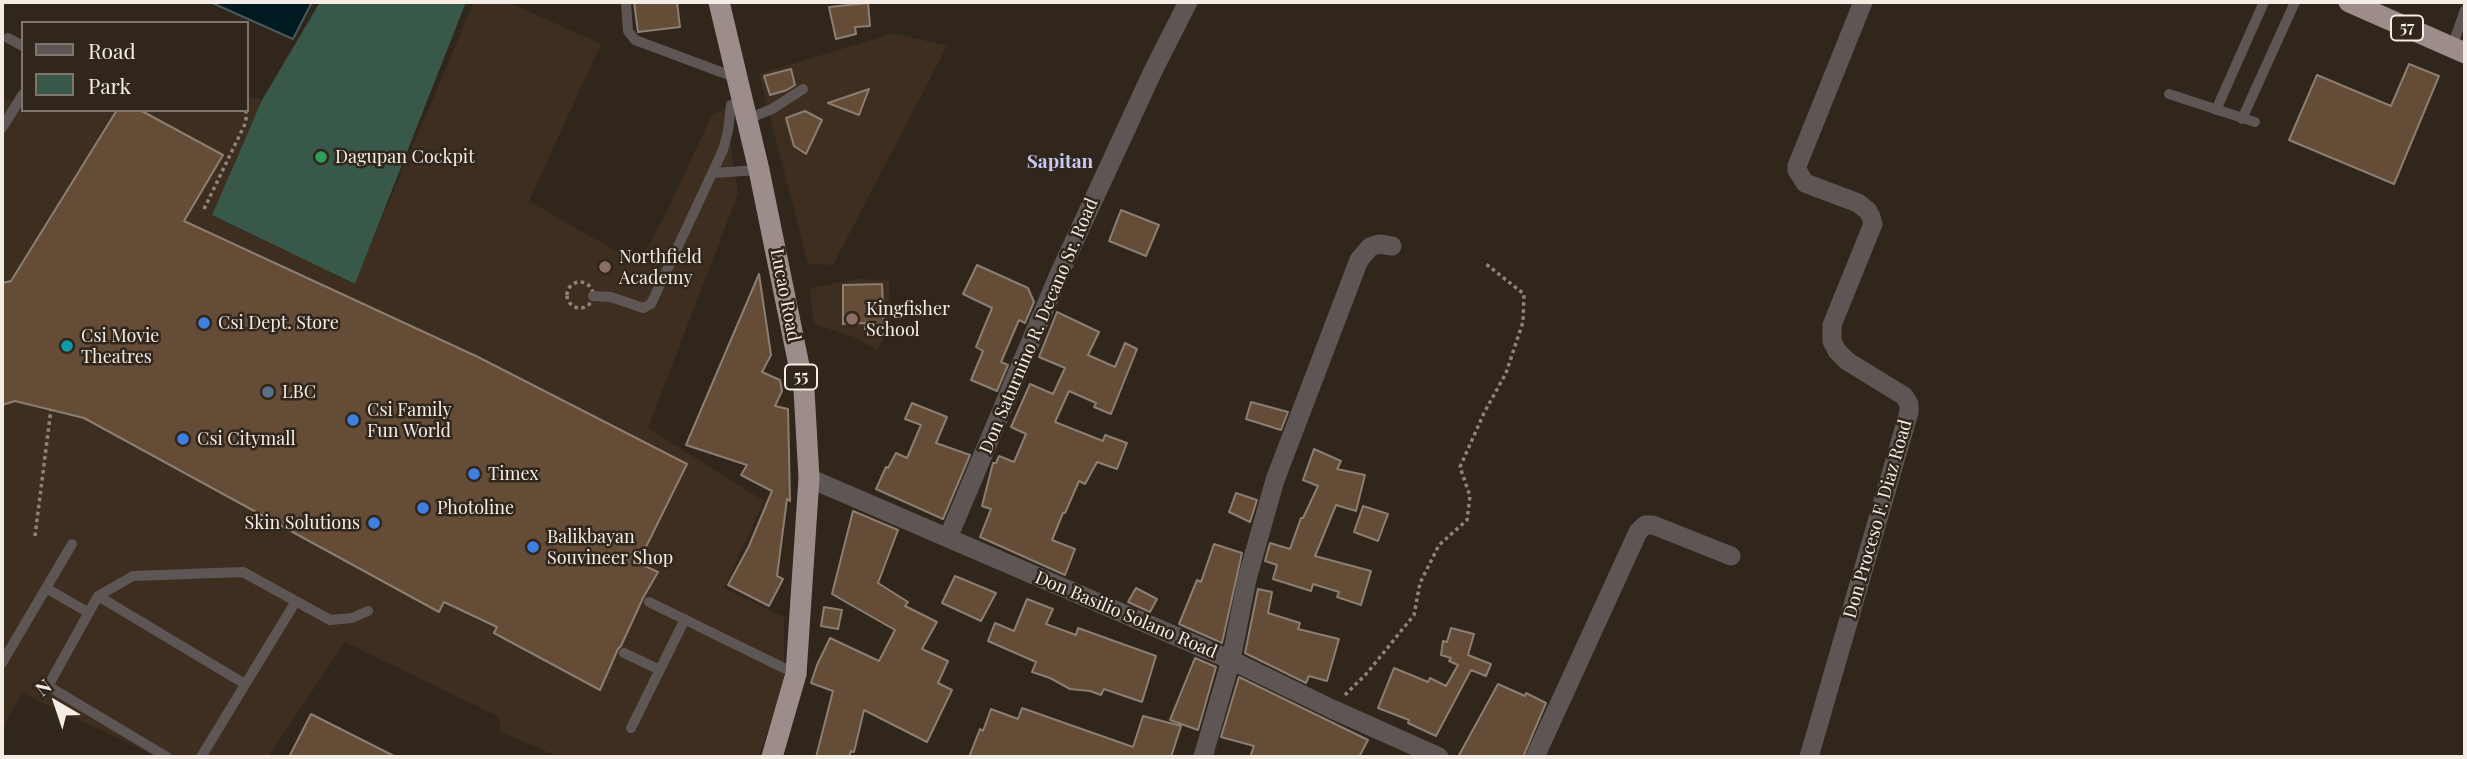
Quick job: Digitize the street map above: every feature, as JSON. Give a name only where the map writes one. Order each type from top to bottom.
[{"type":"highway","name":"Lucao Road","points":[[719,2],[737,78],[738,112],[759,170],[804,390],[809,478],[796,674],[772,757]]},
{"type":"highway","name":"57","points":[[2349,2],[2458,51]]},
{"type":"street","name":"Don Saturnino R. Decano Sr. Road","points":[[948,538],[1060,272],[1188,2]]},
{"type":"street","name":"Don Proceso F. Diaz Road","points":[[1809,757],[1909,412],[1909,404],[1904,396],[1847,361],[1832,341],[1832,325],[1873,224],[1871,217],[1858,203],[1805,183],[1797,170],[1863,2]]},
{"type":"street","points":[[1203,757],[1231,660],[1247,579],[1275,480],[1359,260],[1365,251],[1379,244],[1392,246]]},
{"type":"street","name":"Don Basilio Solano Road","points":[[809,478],[1231,660],[1332,709],[1407,751],[1439,757]]},
{"type":"street","points":[[1535,757],[1638,532],[1645,525],[1653,524],[1731,556]]},
{"type":"lane","points":[[626,2],[628,30],[635,40],[737,78]]},
{"type":"lane","points":[[2217,110],[2263,2]]},
{"type":"lane","points":[[2242,119],[2295,2]]},
{"type":"lane","points":[[2458,51],[2465,10]]},
{"type":"lane","points":[[8,37],[21,45]]},
{"type":"lane","points":[[593,296],[611,297],[643,308],[651,304],[713,173],[738,112],[772,109],[803,89]]},
{"type":"lane","points":[[2169,94],[2255,122]]},
{"type":"lane","points":[[2,128],[21,96]]},
{"type":"lane","points":[[713,173],[759,170]]},
{"type":"lane","points":[[2,663],[72,544]]},
{"type":"lane","points":[[166,757],[48,686],[98,596],[132,576],[243,572],[330,620],[352,618],[368,611]]},
{"type":"lane","points":[[46,588],[89,613]]},
{"type":"lane","points":[[98,596],[245,684]]},
{"type":"lane","points":[[201,757],[296,601]]},
{"type":"lane","points":[[649,602],[796,674]]},
{"type":"lane","points":[[631,728],[685,619]]},
{"type":"lane","points":[[624,653],[660,670]]},
{"type":"path","points":[[204,209],[246,122],[246,112]]},
{"type":"path","points":[[1332,709],[1368,673],[1414,615],[1420,583],[1438,545],[1467,520],[1470,496],[1460,467],[1506,373],[1523,322],[1524,294],[1486,264]]},
{"type":"path","points":[[35,536],[51,410]]},
{"type":"shaded area","points":[[474,2],[508,2],[601,44],[529,201],[639,264],[712,115],[725,110],[738,194],[648,428],[764,501],[724,588],[784,617],[784,681],[759,757],[560,757],[500,732],[499,717],[345,642],[268,757],[158,757],[22,693],[2,729],[2,99],[21,102],[21,112],[248,112],[248,96],[262,100],[212,215],[354,284]]},
{"type":"shaded area","points":[[894,33],[947,46],[833,265],[808,264],[759,74]]},
{"type":"shaded area","name":"Kingfisher School","points":[[859,279],[889,280],[891,326],[877,351],[856,338],[814,324],[810,288]]},
{"type":"green space","name":"Dagupan Cockpit","points":[[320,2],[466,2],[355,284],[212,215],[262,100]]},
{"type":"water","points":[[210,2],[312,2],[293,39]]},
{"type":"building","points":[[634,2],[677,2],[680,27],[638,32]]},
{"type":"building","points":[[868,3],[870,26],[855,27],[856,34],[836,39],[829,7]]},
{"type":"building","points":[[2409,64],[2439,76],[2394,184],[2289,140],[2317,75],[2391,106]]},
{"type":"building","points":[[791,69],[795,85],[770,95],[764,76]]},
{"type":"building","points":[[869,89],[859,115],[828,103]]},
{"type":"building","points":[[805,111],[822,120],[806,154],[794,146],[786,118]]},
{"type":"building","points":[[116,112],[144,112],[223,155],[184,221],[478,357],[687,464],[638,563],[658,572],[600,690],[494,633],[497,627],[444,602],[439,612],[84,418],[15,401],[2,405],[2,283],[11,281]]},
{"type":"building","points":[[1121,210],[1159,225],[1146,256],[1109,241]]},
{"type":"building","points":[[977,265],[1028,288],[1034,302],[1025,323],[1019,320],[1001,362],[1008,365],[997,391],[971,380],[983,351],[976,347],[992,308],[963,294]]},
{"type":"building","points":[[759,274],[771,355],[762,372],[780,380],[782,391],[775,406],[788,409],[790,501],[787,499],[777,576],[783,579],[769,606],[728,585],[749,546],[772,491],[741,475],[747,465],[686,445]]},
{"type":"building","points":[[882,284],[884,329],[865,329],[866,323],[843,324],[843,285]]},
{"type":"building","points":[[1057,312],[1099,332],[1088,355],[1115,367],[1125,343],[1137,349],[1111,414],[1094,407],[1096,403],[1069,391],[1055,422],[1103,441],[1105,435],[1127,443],[1117,469],[1097,462],[1085,484],[1079,481],[1063,513],[1052,540],[1075,549],[1065,575],[980,537],[991,509],[982,506],[993,463],[996,463],[999,456],[1014,462],[1026,434],[1011,427],[1030,384],[1053,394],[1065,368],[1039,357]]},
{"type":"building","points":[[1251,402],[1288,412],[1281,430],[1246,419]]},
{"type":"building","points":[[912,403],[947,417],[936,443],[970,455],[943,519],[876,489],[896,453],[907,458],[921,425],[905,419]]},
{"type":"building","points":[[1314,449],[1341,461],[1337,469],[1365,475],[1356,511],[1336,505],[1315,556],[1371,571],[1361,605],[1337,597],[1339,592],[1313,584],[1311,591],[1273,579],[1277,565],[1265,561],[1270,543],[1290,549],[1301,518],[1318,486],[1303,480]]},
{"type":"building","points":[[1236,493],[1257,500],[1250,522],[1229,512]]},
{"type":"building","points":[[1363,506],[1388,514],[1378,541],[1354,532]]},
{"type":"building","points":[[853,511],[898,530],[878,583],[908,602],[905,606],[937,622],[922,649],[948,661],[938,683],[952,690],[927,742],[864,710],[854,752],[851,751],[849,757],[816,757],[833,691],[811,683],[830,638],[879,661],[895,630],[832,594]]},
{"type":"building","points":[[1214,544],[1242,553],[1222,643],[1179,624],[1197,580],[1201,582]]},
{"type":"building","points":[[955,576],[996,593],[981,621],[942,603]]},
{"type":"building","points":[[1136,588],[1157,599],[1150,612],[1128,602]]},
{"type":"building","points":[[1258,589],[1272,592],[1268,613],[1300,623],[1298,629],[1339,639],[1327,681],[1309,676],[1306,683],[1245,653]]},
{"type":"building","points":[[1027,599],[1053,609],[1046,624],[1076,635],[1078,628],[1156,656],[1142,702],[1104,689],[1101,695],[1070,689],[1032,672],[1036,662],[988,641],[995,623],[1014,631]]},
{"type":"building","points":[[824,607],[842,610],[838,629],[821,626]]},
{"type":"building","points":[[1451,628],[1474,634],[1468,655],[1491,664],[1486,676],[1471,670],[1436,736],[1408,723],[1409,720],[1378,708],[1394,668],[1428,682],[1430,678],[1446,686],[1458,665],[1449,661],[1451,658],[1441,655],[1443,641],[1447,642]]},
{"type":"building","points":[[1195,658],[1216,667],[1198,730],[1170,720]]},
{"type":"building","points":[[1239,677],[1368,740],[1359,757],[1250,757],[1254,746],[1221,737]]},
{"type":"building","points":[[1498,684],[1546,703],[1523,757],[1458,757]]},
{"type":"building","points":[[1022,708],[1133,747],[1143,716],[1181,726],[1171,757],[969,757],[991,709],[1018,719]]},
{"type":"building","points":[[311,714],[396,757],[289,757]]},
{"type":"place","name":"Dagupan Cockpit","points":[[321,157]]},
{"type":"place","name":"Northfield Academy","points":[[605,267]]},
{"type":"place","name":"Kingfisher School","points":[[852,319]]},
{"type":"place","name":"Csi Dept. Store","points":[[204,323]]},
{"type":"place","name":"Csi Movie Theatres","points":[[67,346]]},
{"type":"place","name":"LBC","points":[[268,392]]},
{"type":"place","name":"Csi Family Fun World","points":[[353,420]]},
{"type":"place","name":"Csi Citymall","points":[[183,439]]},
{"type":"place","name":"Timex","points":[[474,474]]},
{"type":"place","name":"Photoline","points":[[423,508]]},
{"type":"place","name":"Skin Solutions","points":[[374,523]]},
{"type":"place","name":"Balikbayan Souvineer Shop","points":[[533,547]]},
{"type":"district","name":"Sapitan","points":[[1060,162]]}]
